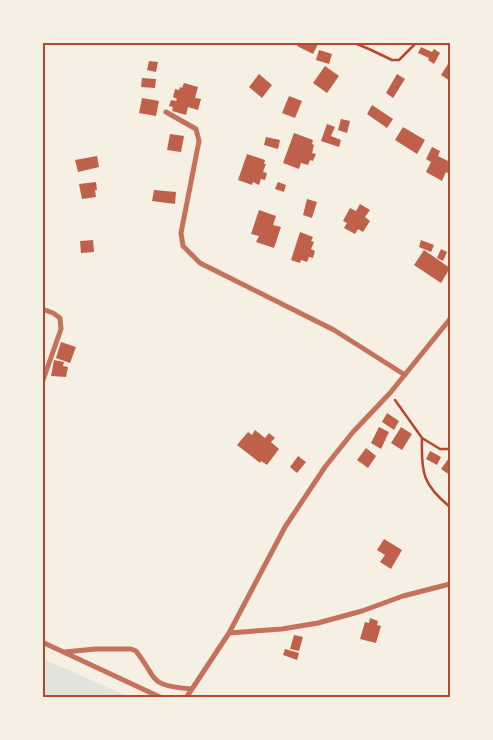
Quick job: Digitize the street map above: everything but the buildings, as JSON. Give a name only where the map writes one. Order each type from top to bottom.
[{"type":"street","points":[[166,112],[196,129],[199,141],[181,233],[183,246],[200,262],[334,330],[406,375]]},
{"type":"street","points":[[42,309],[60,318],[61,329],[42,383]]},
{"type":"street","points":[[186,698],[229,633],[285,527],[302,500],[353,432],[406,375],[450,318]]},
{"type":"street","points":[[229,633],[282,630],[318,624],[403,596],[450,584]]},
{"type":"street","points":[[42,642],[162,698]]},
{"type":"street","points":[[65,652],[95,649],[131,649],[136,651],[158,683],[173,688],[191,690]]},
{"type":"path","points":[[352,42],[392,60],[399,60],[417,42]]},
{"type":"path","points":[[390,393],[422,438],[440,449],[450,449]]},
{"type":"path","points":[[422,438],[423,471],[428,485],[450,507]]},
{"type":"shaded area","points":[[43,659],[130,697],[43,697]]}]
